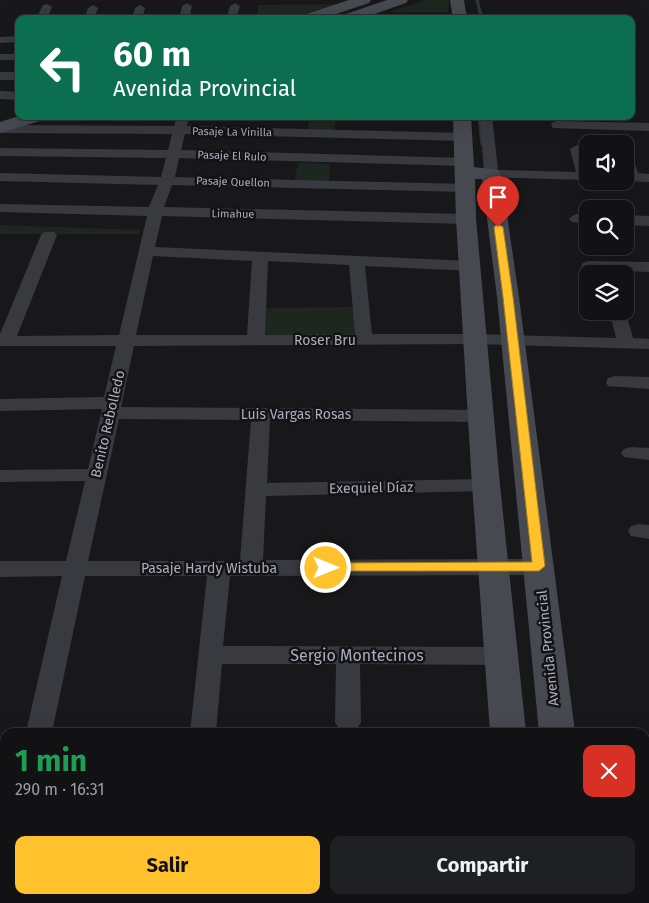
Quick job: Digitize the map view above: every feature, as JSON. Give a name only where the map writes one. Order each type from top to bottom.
[{"type":"street","points":[[317,15],[364,0]]},
{"type":"street","points":[[356,15],[401,0]]},
{"type":"street","points":[[457,0],[459,15]]},
{"type":"street","points":[[43,15],[47,6]]},
{"type":"street","points":[[185,15],[187,6]]},
{"type":"street","points":[[232,15],[235,6]]},
{"type":"street","points":[[90,15],[93,8]]},
{"type":"street","points":[[138,15],[140,8]]},
{"type":"street","points":[[0,40],[15,39]]},
{"type":"street","points":[[0,57],[15,57]]},
{"type":"street","points":[[0,76],[15,76]]},
{"type":"street","points":[[0,96],[15,96]]},
{"type":"street","points":[[0,114],[15,109]]},
{"type":"street","points":[[0,128],[25,120]]},
{"type":"street","name":"Avenida Provincial","points":[[462,120],[472,174],[513,340],[557,728]]},
{"type":"street","name":"Avenida Provincial","points":[[485,120],[472,174],[466,219],[477,339],[486,485],[508,728]]},
{"type":"street","name":"Pasaje La Vinilla","points":[[0,128],[181,123],[464,138]]},
{"type":"street","name":"Benito Rebolledo","points":[[40,728],[155,212],[168,180],[181,123]]},
{"type":"street","points":[[558,125],[649,127]]},
{"type":"street","points":[[577,149],[579,155]]},
{"type":"street","name":"Pasaje El Rulo","points":[[0,152],[174,154],[472,174]]},
{"type":"street","points":[[472,174],[579,176]]},
{"type":"street","name":"Pasaje Quellon","points":[[0,177],[168,180],[472,174]]},
{"type":"street","points":[[634,178],[649,178]]},
{"type":"street","name":"Limahue","points":[[0,208],[466,219]]},
{"type":"street","points":[[634,220],[649,221]]},
{"type":"street","points":[[3,341],[50,235]]},
{"type":"street","points":[[147,251],[471,266]]},
{"type":"street","points":[[256,340],[260,256]]},
{"type":"street","points":[[358,261],[364,340]]},
{"type":"street","points":[[634,268],[649,268]]},
{"type":"street","points":[[620,320],[626,343]]},
{"type":"street","name":"Roser Bru","points":[[3,341],[477,339],[649,344]]},
{"type":"street","points":[[614,382],[649,383]]},
{"type":"street","name":"Luis Vargas Rosas","points":[[0,405],[261,414],[482,416]]},
{"type":"street","points":[[252,568],[261,414]]},
{"type":"street","points":[[0,476],[97,475]]},
{"type":"street","name":"Exequiel Díaz","points":[[256,490],[486,485]]},
{"type":"street","name":"Pasaje Hardy Wistuba","points":[[0,569],[539,566]]},
{"type":"street","points":[[203,728],[219,568]]},
{"type":"street","name":"Sergio Montecinos","points":[[211,655],[502,656]]},
{"type":"street","points":[[348,655],[348,722]]},
{"type":"shaded area","points":[[427,0],[449,0],[448,12],[389,12]]},
{"type":"shaded area","points":[[339,4],[299,15],[258,15],[258,5]]},
{"type":"shaded area","points":[[309,120],[336,120],[334,133],[308,132]]},
{"type":"shaded area","points":[[298,163],[330,164],[329,183],[294,183]]},
{"type":"shaded area","points":[[0,225],[140,230],[139,234],[0,234]]},
{"type":"shaded area","points":[[353,307],[358,335],[264,336],[266,308]]},
{"type":"waterway","points":[[477,0],[481,15]]},
{"type":"waterway","points":[[479,120],[482,144]]},
{"type":"route","points":[[326,568],[539,566],[508,297],[498,227]]}]
